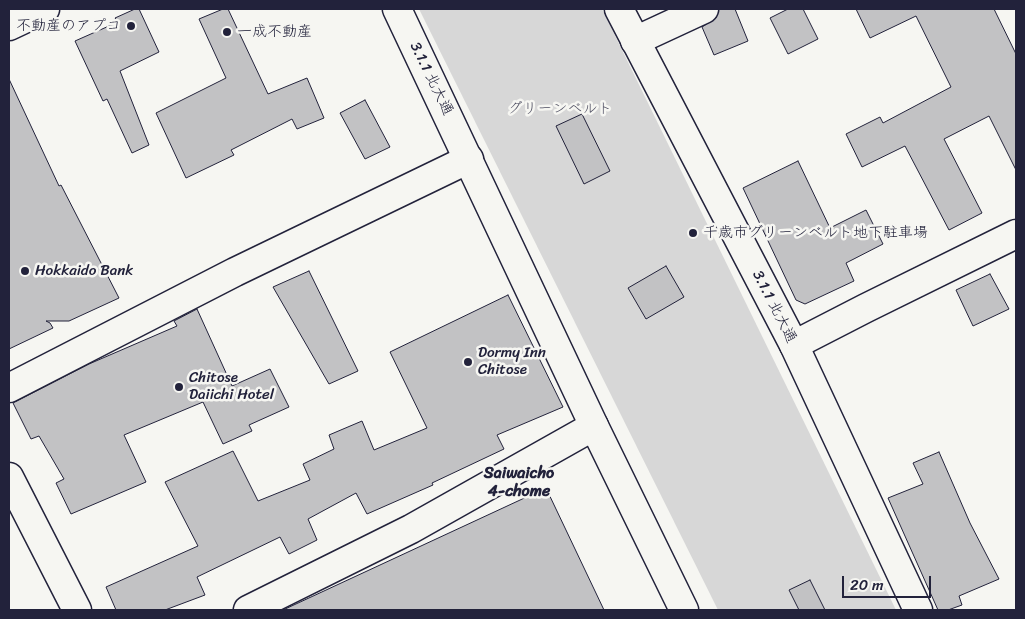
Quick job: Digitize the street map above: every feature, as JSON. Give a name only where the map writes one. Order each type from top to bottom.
[{"type":"main road","points":[[9,26],[45,9]]},
{"type":"main road","name":"3.1.1 北大通","points":[[397,9],[594,426],[684,610]]},
{"type":"main road","name":"3.1.1 北大通","points":[[619,9],[794,345],[918,610]]},
{"type":"main road","points":[[635,41],[704,9]]},
{"type":"main road","points":[[9,388],[235,272],[469,159]]},
{"type":"main road","points":[[794,345],[1016,234]]},
{"type":"main road","points":[[248,610],[411,529],[594,426]]},
{"type":"main road","points":[[9,477],[77,610]]},
{"type":"green space","name":"グリーンベルト","points":[[419,9],[602,9],[896,610],[718,610]]},
{"type":"building","points":[[139,9],[159,52],[120,71],[149,145],[132,153],[107,99],[103,101],[75,41],[118,22],[115,18]]},
{"type":"building","points":[[223,9],[228,9],[268,94],[307,78],[324,118],[297,129],[292,119],[231,150],[234,155],[186,178],[156,113],[226,78],[199,19]]},
{"type":"building","points":[[719,9],[735,9],[748,41],[714,55],[702,27],[716,18]]},
{"type":"building","points":[[788,9],[803,9],[818,39],[788,54],[770,18]]},
{"type":"building","points":[[856,9],[994,9],[1016,54],[1016,170],[989,116],[944,139],[982,213],[949,230],[905,146],[862,167],[846,134],[880,117],[883,123],[951,87],[916,16],[870,38]]},
{"type":"building","points":[[9,79],[59,186],[61,185],[119,298],[69,321],[46,321],[53,328],[9,349]]},
{"type":"building","points":[[365,100],[390,147],[365,159],[340,113]]},
{"type":"building","points":[[582,114],[610,171],[584,184],[556,126]]},
{"type":"building","points":[[798,161],[830,228],[866,210],[883,244],[846,263],[854,281],[805,304],[796,300],[743,188]]},
{"type":"building","points":[[666,266],[684,297],[646,319],[628,288]]},
{"type":"building","points":[[309,271],[358,371],[329,384],[273,287]]},
{"type":"building","points":[[990,274],[1009,309],[973,326],[956,290]]},
{"type":"building","points":[[508,295],[563,407],[497,435],[504,449],[432,483],[433,485],[367,514],[356,493],[308,519],[317,540],[289,554],[280,537],[197,577],[205,595],[165,610],[116,610],[106,587],[198,546],[165,482],[233,451],[258,501],[310,480],[303,464],[334,449],[329,435],[362,421],[374,450],[427,428],[390,352]]},
{"type":"building","points":[[197,309],[232,386],[270,369],[289,407],[249,425],[252,431],[223,444],[203,402],[124,435],[146,482],[71,514],[56,483],[64,479],[39,436],[31,439],[13,403],[89,364],[177,326],[174,321]]},
{"type":"building","points":[[939,452],[970,523],[999,579],[959,596],[962,605],[948,610],[938,610],[888,498],[923,484],[913,463]]},
{"type":"building","points":[[546,488],[604,610],[283,610]]},
{"type":"building","points":[[810,580],[825,610],[799,610],[789,590]]},
{"type":"place","name":"不動産のアプコ","points":[[131,26]]},
{"type":"place","name":"一成不動産","points":[[227,32]]},
{"type":"place","name":"千歳市グリーンベルト地下駐車場","points":[[693,233]]},
{"type":"place","name":"Hokkaido Bank","points":[[25,271]]},
{"type":"place","name":"Dormy Inn Chitose","points":[[468,362]]},
{"type":"place","name":"Chitose Daiichi Hotel","points":[[179,387]]},
{"type":"district","name":"Saiwaicho 4-chome","points":[[519,483]]}]
